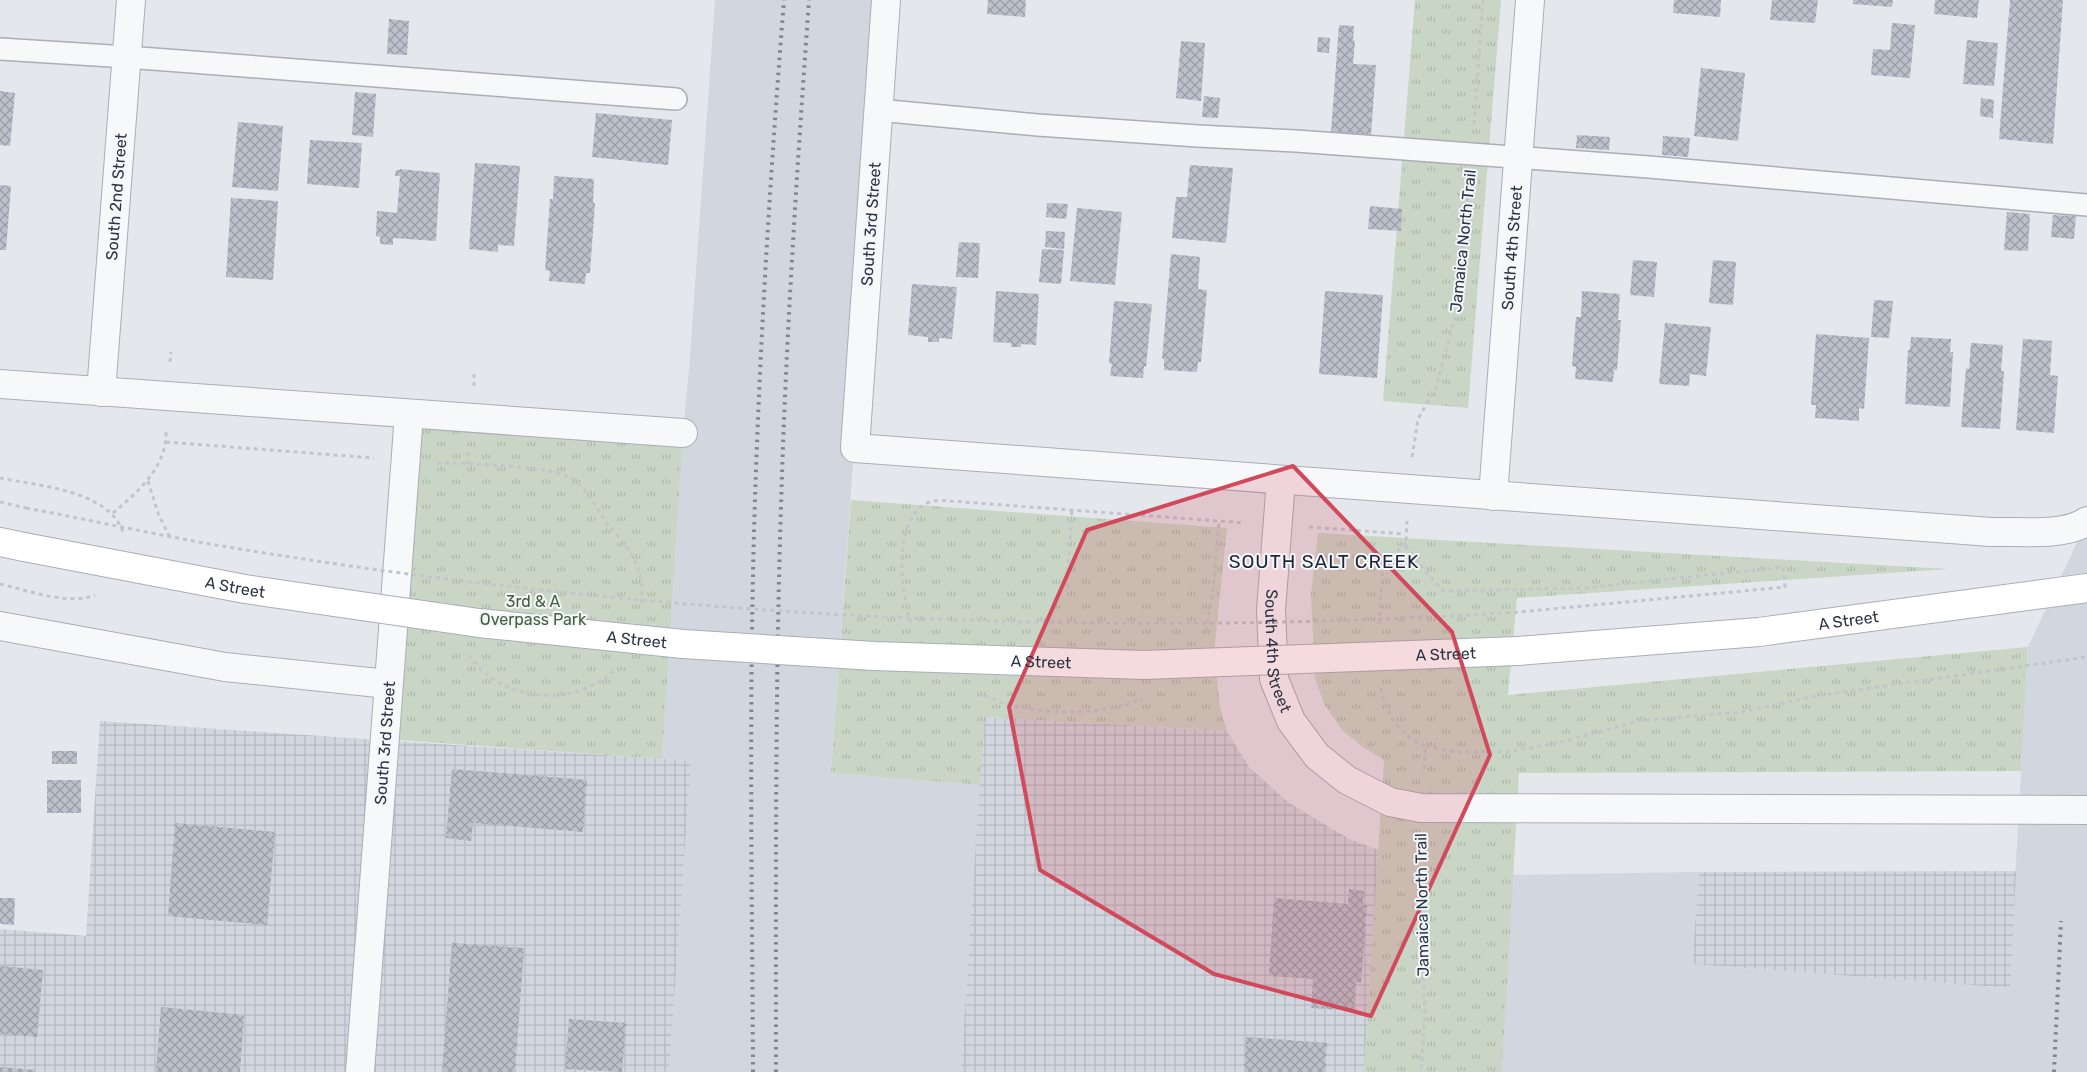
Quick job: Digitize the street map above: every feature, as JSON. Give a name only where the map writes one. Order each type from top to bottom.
[{"type":"main road","name":"A Street","points":[[12,545],[245,588],[479,623],[684,644],[874,656],[1144,665],[1518,651],[1759,632],[2087,588]]},
{"type":"street","name":"South 2nd Street","points":[[101,392],[131,0]]},
{"type":"street","name":"South 3rd Street","points":[[886,0],[855,448],[1281,480]]},
{"type":"street","name":"South 4th Street","points":[[1492,496],[1530,0]]},
{"type":"street","points":[[0,384],[683,433]]},
{"type":"street","name":"South 3rd Street","points":[[360,1072],[409,414]]},
{"type":"street","name":"South 4th Street","points":[[1281,480],[1271,610],[1274,679],[1291,721],[1317,756],[1347,780],[1390,802],[1421,808]]},
{"type":"street","points":[[1281,480],[1991,532],[2057,531],[2086,522]]},
{"type":"street","points":[[0,626],[225,667],[388,684]]},
{"type":"street","points":[[1421,808],[2087,810]]},
{"type":"lane","points":[[0,49],[676,99]]},
{"type":"lane","points":[[878,110],[1038,125],[1304,141],[1518,157],[2087,205]]},
{"type":"path","name":"Jamaica North Trail","points":[[1406,546],[1405,534],[1414,431],[1418,419],[1436,387],[1457,310],[1472,154],[1483,0]]},
{"type":"path","points":[[113,513],[148,481],[160,462],[166,442],[171,352]]},
{"type":"path","points":[[912,624],[904,595],[904,538],[911,519],[922,506],[938,500],[1405,534]]},
{"type":"path","points":[[0,502],[233,548],[447,578],[620,598],[937,620],[1093,623],[1232,622],[1438,617],[1520,612],[1785,587],[1784,567],[1585,588],[1443,590],[1419,564],[1406,546],[1388,556],[1383,562],[1379,630]]},
{"type":"path","points":[[1067,587],[1072,509]]},
{"type":"path","points":[[1204,637],[1213,590],[1219,520]]},
{"type":"path","points":[[1380,682],[1382,697],[1392,717],[1416,743],[1456,752],[1507,752],[1557,743],[1639,721],[1741,712],[1815,696],[2087,658]]},
{"type":"path","points":[[977,690],[994,700],[1021,708],[1076,711],[1119,708],[1149,695]]},
{"type":"path","name":"Jamaica North Trail","points":[[1420,1072],[1425,1014],[1418,870],[1426,746]]},
{"type":"highlighted area","points":[[1293,466],[1452,632],[1490,755],[1371,1016],[1214,974],[1040,870],[1009,707],[1087,530]]},
{"type":"shaded area","points":[[715,0],[886,0],[831,773],[980,785],[961,1072],[669,1072],[691,761],[662,759],[683,433]]},
{"type":"shaded area","points":[[2087,521],[2087,1072],[1502,1072],[1512,875],[1699,872],[1692,964],[2009,988],[2028,647]]},
{"type":"shaded area","points":[[984,717],[1227,731],[1249,767],[1289,803],[1351,840],[1379,850],[1364,1072],[961,1072]]},
{"type":"shaded area","points":[[100,721],[691,761],[669,1072],[0,1072],[0,929],[86,936]]},
{"type":"shaded area","points":[[2016,871],[2010,988],[1692,964],[1699,872]]},
{"type":"green space","points":[[1415,0],[1501,0],[1468,408],[1383,401]]},
{"type":"green space","name":"3rd & A Overpass Park","points":[[409,414],[683,433],[662,759],[385,739]]},
{"type":"green space","points":[[851,500],[1227,528],[1214,652],[1220,707],[1227,731],[985,717],[980,785],[831,773]]},
{"type":"green space","points":[[1318,533],[1948,569],[1517,598],[1508,695],[2028,647],[2021,771],[1519,773],[1502,1072],[1364,1072],[1384,760],[1363,747],[1343,731],[1324,704],[1315,678],[1311,595]]},
{"type":"building","points":[[988,0],[1026,0],[1025,17],[987,14]]},
{"type":"building","points":[[1674,0],[1721,0],[1720,17],[1673,13]]},
{"type":"building","points":[[1772,0],[1818,0],[1815,23],[1770,20]]},
{"type":"building","points":[[1853,0],[1893,0],[1892,7],[1853,4]]},
{"type":"building","points":[[1935,0],[1979,0],[1977,18],[1934,14]]},
{"type":"building","points":[[2010,0],[2063,0],[2053,144],[1999,139]]},
{"type":"building","points":[[389,19],[409,21],[407,55],[387,54]]},
{"type":"building","points":[[1892,23],[1915,25],[1910,78],[1871,75],[1873,49],[1890,50]]},
{"type":"building","points":[[1339,25],[1354,26],[1353,64],[1376,65],[1371,135],[1331,132]]},
{"type":"building","points":[[1318,37],[1330,38],[1329,53],[1317,52]]},
{"type":"building","points":[[1967,40],[1998,43],[1994,86],[1963,84]]},
{"type":"building","points":[[1181,41],[1205,43],[1201,101],[1176,98]]},
{"type":"building","points":[[1701,68],[1745,73],[1738,141],[1694,136]]},
{"type":"building","points":[[0,91],[15,93],[10,146],[0,145]]},
{"type":"building","points":[[355,92],[376,94],[373,137],[352,135]]},
{"type":"building","points":[[1204,96],[1220,98],[1218,118],[1202,117]]},
{"type":"building","points":[[1981,98],[1994,100],[1993,118],[1980,116]]},
{"type":"building","points":[[596,113],[672,120],[668,165],[592,157]]},
{"type":"building","points":[[238,122],[283,126],[278,191],[232,187]]},
{"type":"building","points":[[1577,135],[1610,137],[1609,150],[1576,148]]},
{"type":"building","points":[[1663,136],[1690,138],[1688,157],[1662,155]]},
{"type":"building","points":[[310,140],[362,143],[359,188],[307,184]]},
{"type":"building","points":[[475,163],[520,166],[514,246],[498,245],[498,252],[469,249]]},
{"type":"building","points":[[1190,165],[1233,168],[1226,243],[1172,238],[1176,197],[1187,197]]},
{"type":"building","points":[[396,170],[440,173],[436,241],[393,238],[393,245],[380,244],[380,237],[376,236],[377,211],[397,213],[400,176],[395,176]]},
{"type":"building","points":[[554,176],[594,179],[593,203],[595,203],[590,273],[586,273],[585,284],[549,281],[550,271],[545,270],[550,199],[553,199]]},
{"type":"building","points":[[0,185],[11,186],[6,250],[0,250]]},
{"type":"building","points":[[231,198],[278,201],[273,280],[226,277]]},
{"type":"building","points":[[1047,203],[1068,204],[1066,219],[1046,217]]},
{"type":"building","points":[[1370,206],[1402,209],[1401,231],[1368,229]]},
{"type":"building","points":[[1077,208],[1122,212],[1115,285],[1070,281]]},
{"type":"building","points":[[2007,212],[2030,214],[2028,251],[2004,250]]},
{"type":"building","points":[[2053,215],[2076,216],[2074,239],[2051,237]]},
{"type":"building","points":[[1046,231],[1065,232],[1064,249],[1045,247]]},
{"type":"building","points":[[959,242],[980,243],[978,278],[956,277]]},
{"type":"building","points":[[1042,249],[1064,250],[1061,284],[1039,282]]},
{"type":"building","points":[[1171,254],[1200,257],[1198,289],[1207,290],[1201,362],[1198,362],[1197,372],[1164,370],[1164,359],[1162,359]]},
{"type":"building","points":[[1633,260],[1657,262],[1654,297],[1630,295]]},
{"type":"building","points":[[1713,260],[1736,262],[1733,305],[1709,303]]},
{"type":"building","points":[[912,284],[957,287],[952,339],[939,338],[939,342],[928,342],[928,337],[908,335]]},
{"type":"building","points":[[996,291],[1039,294],[1036,345],[1021,344],[1021,347],[1011,347],[1011,343],[993,342]]},
{"type":"building","points":[[1325,291],[1383,295],[1377,378],[1319,374]]},
{"type":"building","points":[[1582,291],[1620,294],[1618,320],[1621,320],[1617,370],[1614,370],[1613,382],[1575,379],[1576,367],[1572,366],[1576,317],[1581,317]]},
{"type":"building","points":[[1874,300],[1893,301],[1889,338],[1871,337]]},
{"type":"building","points":[[1114,301],[1152,304],[1146,367],[1144,366],[1143,378],[1110,376],[1112,364],[1109,363]]},
{"type":"building","points":[[1665,323],[1711,327],[1706,376],[1690,374],[1689,386],[1659,384]]},
{"type":"building","points":[[1816,334],[1869,338],[1864,409],[1859,408],[1859,421],[1815,418],[1816,405],[1811,405]]},
{"type":"building","points":[[1911,337],[1951,339],[1950,352],[1953,352],[1950,407],[1905,404],[1908,350],[1910,350]]},
{"type":"building","points":[[2023,339],[2052,341],[2050,375],[2058,376],[2054,433],[2016,430]]},
{"type":"building","points":[[1971,343],[2003,345],[2001,371],[2004,371],[2000,429],[1961,427],[1966,368],[1969,369]]},
{"type":"building","points":[[52,751],[77,751],[77,764],[52,764]]},
{"type":"building","points":[[452,769],[587,780],[583,832],[473,823],[471,841],[446,838]]},
{"type":"building","points":[[47,780],[81,780],[81,813],[47,813]]},
{"type":"building","points":[[175,823],[275,832],[267,925],[168,916]]},
{"type":"building","points":[[1349,889],[1364,891],[1363,905],[1367,905],[1361,983],[1356,982],[1354,1011],[1311,1008],[1313,979],[1269,976],[1274,898],[1348,904]]},
{"type":"building","points":[[0,898],[15,898],[14,925],[0,924]]},
{"type":"building","points":[[452,943],[524,948],[515,1072],[442,1072]]},
{"type":"building","points":[[0,966],[43,970],[37,1037],[0,1034]]},
{"type":"building","points":[[161,1007],[244,1015],[240,1072],[156,1072]]},
{"type":"building","points":[[569,1019],[626,1023],[622,1072],[565,1069]]},
{"type":"building","points":[[1246,1037],[1327,1043],[1325,1072],[1244,1072]]},
{"type":"building","points":[[0,1067],[36,1070],[36,1072],[0,1072]]},
{"type":"railway","points":[[753,1072],[752,600],[766,266],[784,0]]},
{"type":"railway","points":[[776,1072],[777,718],[781,506],[792,253],[809,0]]},
{"type":"railway","points":[[2054,1072],[2061,921]]},
{"type":"district","name":"SOUTH SALT CREEK","points":[[1324,561]]}]
